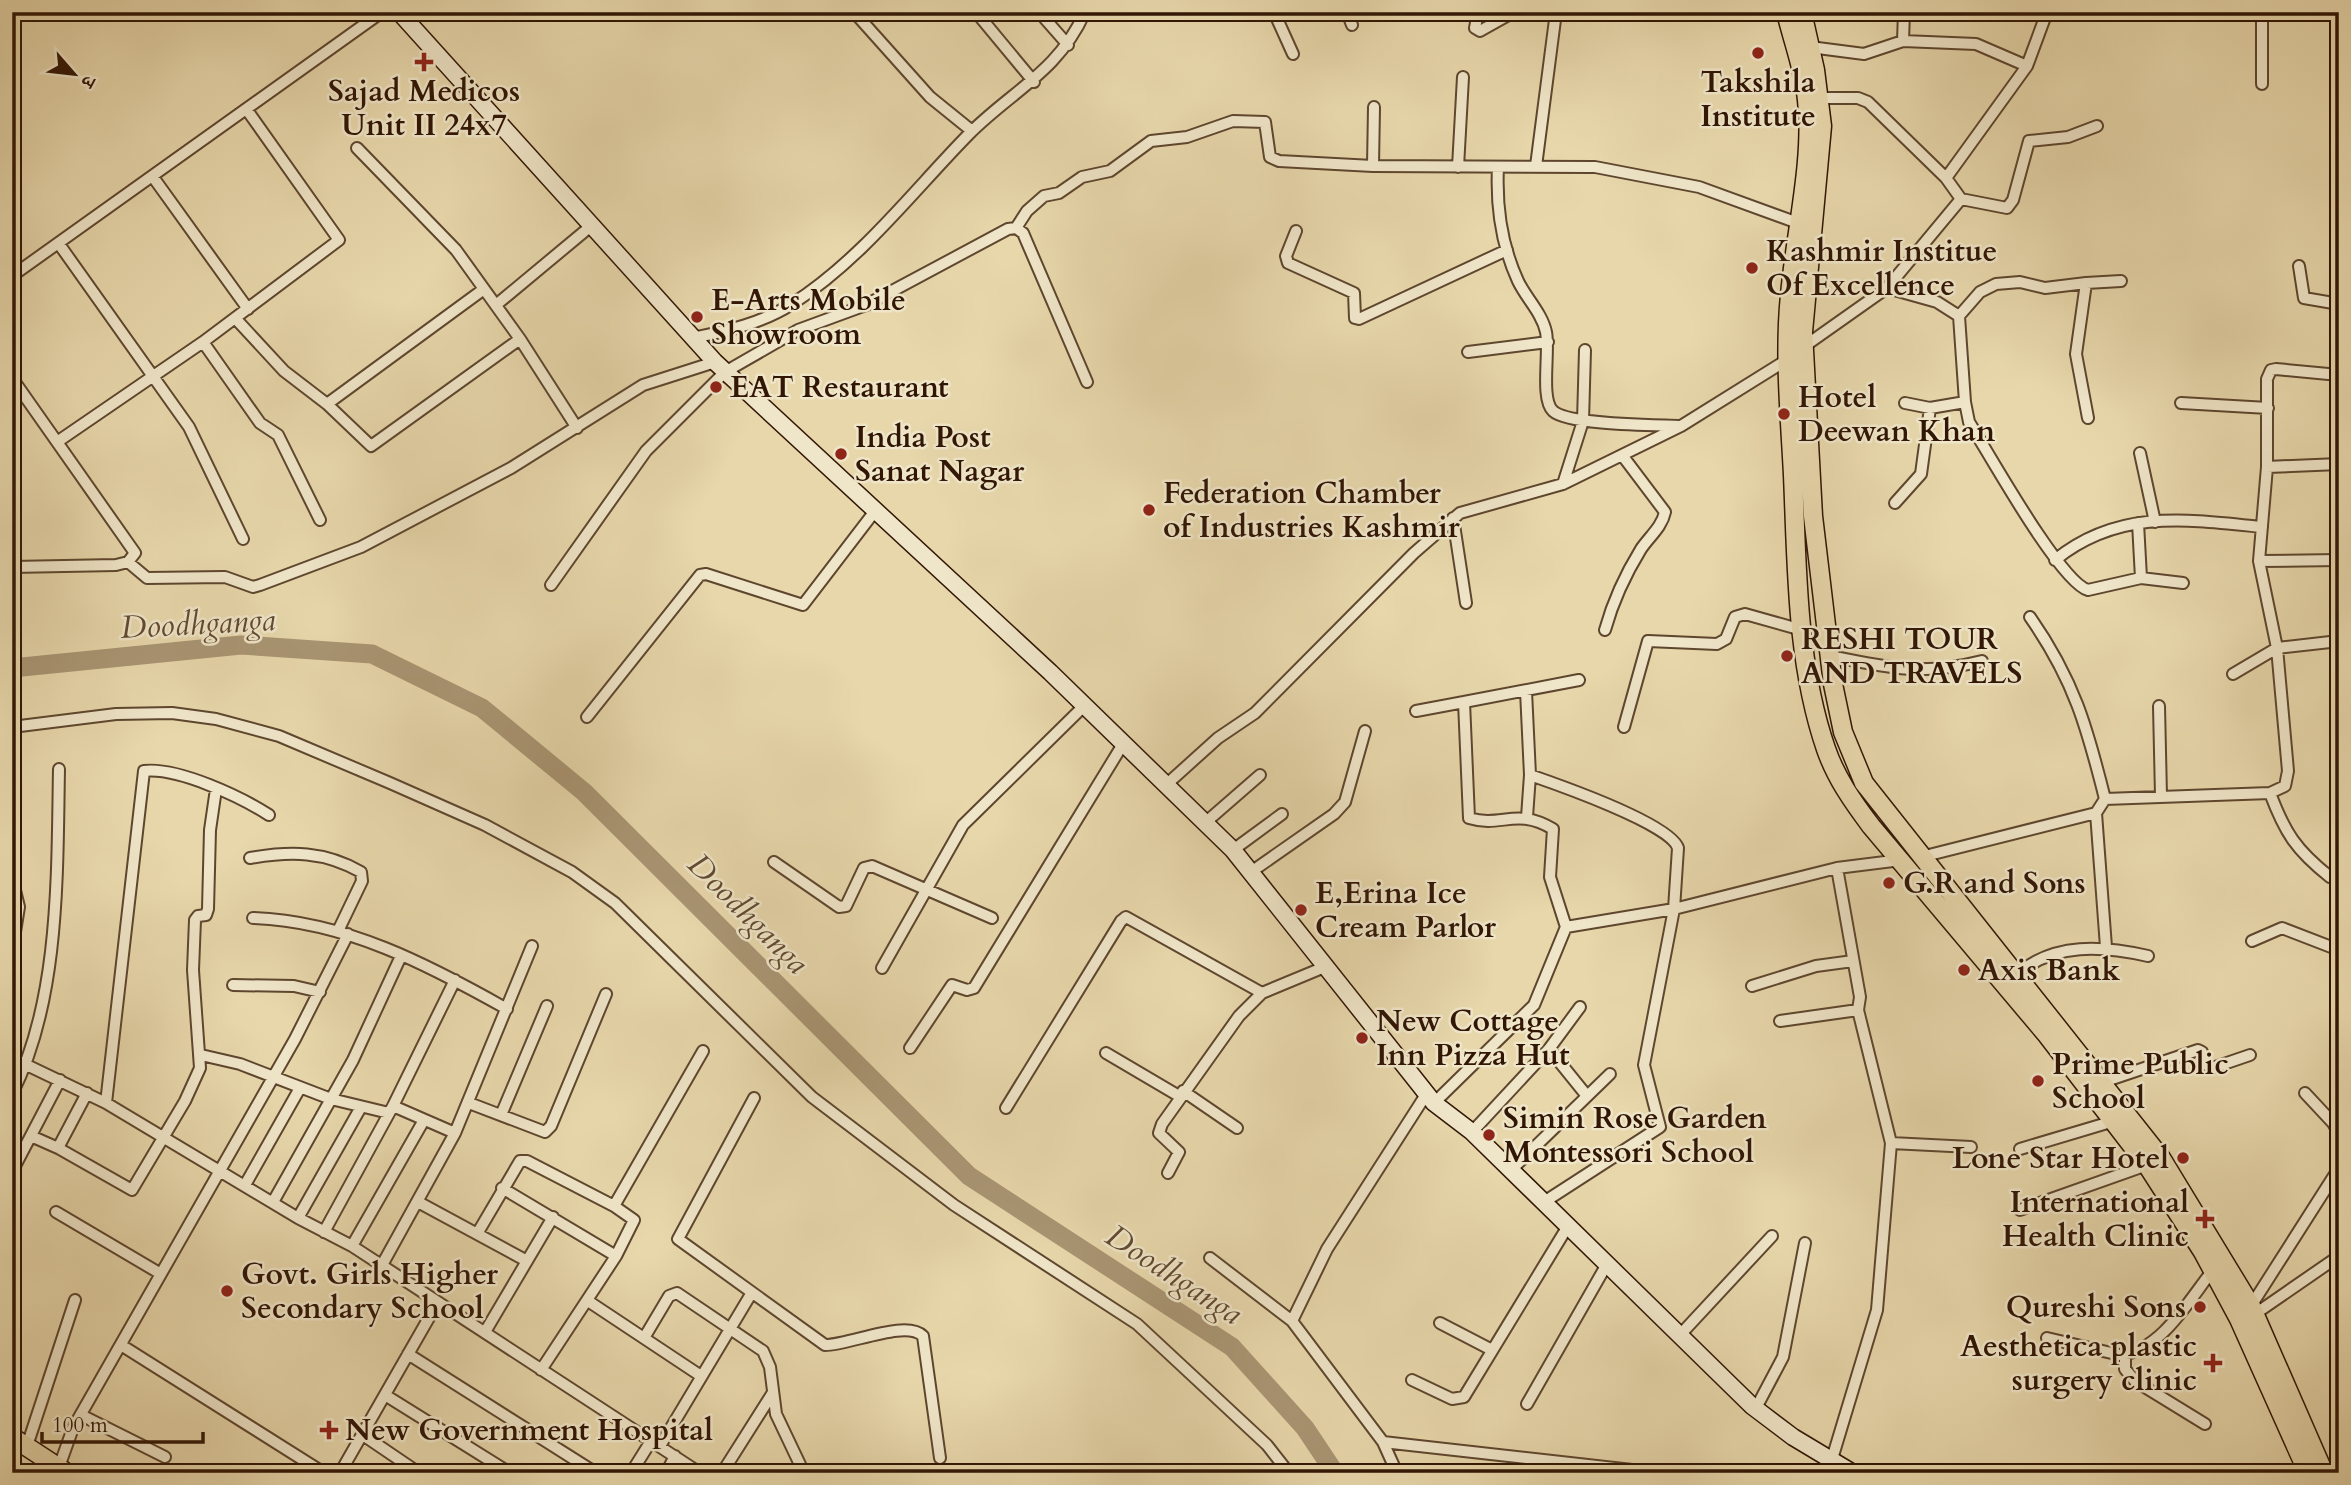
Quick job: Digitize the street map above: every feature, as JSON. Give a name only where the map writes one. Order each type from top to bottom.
[{"type":"main road","points":[[399,12],[720,367],[1084,706],[1234,850],[1430,1098],[1472,1132],[1756,1408],[1793,1437],[1853,1473]]},
{"type":"main road","points":[[1786,12],[1808,102],[1789,298],[1788,359],[1802,630],[1804,652],[1826,749],[1844,789],[2047,1035],[2147,1165],[2213,1270],[2239,1319],[2308,1473]]},
{"type":"main road","points":[[1802,12],[1822,126],[1804,347],[1813,516],[1829,656],[1843,732],[1864,783],[2161,1158],[2253,1310],[2324,1473]]},
{"type":"main road","points":[[19,1441],[63,1470]]},
{"type":"street","points":[[12,276],[382,12]]},
{"type":"street","points":[[854,12],[930,97],[972,131]]},
{"type":"street","points":[[976,12],[1034,82]]},
{"type":"street","points":[[1040,12],[1068,45]]},
{"type":"street","points":[[692,338],[750,324],[809,292],[872,236],[972,131],[1034,82],[1068,45],[1086,12]]},
{"type":"street","points":[[1274,12],[1293,54]]},
{"type":"street","points":[[1346,12],[1352,25]]},
{"type":"street","points":[[1478,12],[1475,28],[1480,32],[1514,12]]},
{"type":"street","points":[[1536,166],[1556,12]]},
{"type":"street","points":[[1903,41],[1904,12]]},
{"type":"street","points":[[1946,178],[2028,66],[2047,12]]},
{"type":"street","points":[[2262,12],[2262,84]]},
{"type":"street","points":[[1810,47],[1864,54],[1903,41],[1976,44],[2028,66]]},
{"type":"street","points":[[1458,167],[1462,77]]},
{"type":"street","points":[[1819,98],[1858,98],[1868,102],[1946,178],[1961,199],[2007,208],[2012,200],[2029,141],[2068,137],[2096,126]]},
{"type":"street","points":[[1373,166],[1374,107]]},
{"type":"street","points":[[57,442],[203,342],[339,240],[247,110]]},
{"type":"street","points":[[1016,228],[1027,211],[1044,196],[1068,188],[1082,177],[1110,171],[1151,141],[1187,137],[1233,121],[1265,122],[1270,157],[1275,160],[1373,166],[1595,167],[1664,178],[1699,187],[1798,223]]},
{"type":"street","points":[[357,148],[432,223],[496,305],[578,428]]},
{"type":"street","points":[[1498,167],[1498,216],[1507,250],[1518,280],[1540,317],[1548,342],[1548,404],[1559,414],[1583,421],[1682,426]]},
{"type":"street","points":[[153,177],[248,309]]},
{"type":"street","points":[[1167,784],[1218,737],[1255,713],[1453,518],[1474,508],[1563,484],[1682,426],[1788,359],[1887,288],[1961,199]]},
{"type":"street","points":[[496,305],[592,226]]},
{"type":"street","points":[[128,562],[139,575],[147,578],[225,577],[246,585],[260,585],[361,547],[511,468],[643,385],[720,367],[798,330],[866,306],[1008,229],[1016,228],[1023,233],[1087,382]]},
{"type":"street","points":[[1296,231],[1286,256],[1288,262],[1354,293],[1355,318],[1359,319],[1507,250]]},
{"type":"street","points":[[59,244],[153,374],[201,448],[243,539]]},
{"type":"street","points":[[2299,266],[2304,298],[2339,304]]},
{"type":"street","points":[[2121,281],[2045,288],[2020,282],[1996,284],[1980,292],[1959,316],[1965,402],[1969,422],[2055,560],[2083,589],[2095,589],[2141,578],[2183,583]]},
{"type":"street","points":[[2086,283],[2076,354],[2088,418]]},
{"type":"street","points":[[1887,288],[1937,302],[1959,316]]},
{"type":"street","points":[[327,404],[484,289]]},
{"type":"street","points":[[235,318],[284,371],[327,404],[366,443],[375,445],[520,339]]},
{"type":"street","points":[[203,342],[260,423],[278,435],[320,520]]},
{"type":"street","points":[[1468,352],[1548,342]]},
{"type":"street","points":[[1563,484],[1583,421],[1584,350]]},
{"type":"street","points":[[551,585],[646,451],[720,367]]},
{"type":"street","points":[[2105,799],[2270,793],[2285,786],[2288,771],[2277,648],[2259,561],[2267,467],[2267,379],[2271,370],[2339,374]]},
{"type":"street","points":[[12,378],[134,547],[134,559],[116,565],[12,567]]},
{"type":"street","points":[[1905,403],[1930,408],[1965,402]]},
{"type":"street","points":[[2181,403],[2268,408]]},
{"type":"street","points":[[1895,503],[1922,474],[1930,408]]},
{"type":"street","points":[[2140,453],[2155,522]]},
{"type":"street","points":[[1605,630],[1613,599],[1643,547],[1662,522],[1665,512],[1622,455]]},
{"type":"street","points":[[2267,467],[2339,464]]},
{"type":"street","points":[[587,718],[700,575],[706,574],[803,605],[875,511]]},
{"type":"street","points":[[1453,518],[1466,603]]},
{"type":"street","points":[[2055,560],[2093,534],[2118,525],[2217,522],[2262,527]]},
{"type":"street","points":[[2138,523],[2141,578]]},
{"type":"street","points":[[2259,561],[2339,560]]},
{"type":"street","points":[[1624,727],[1648,641],[1717,644],[1726,639],[1735,617],[1745,614],[1802,630]]},
{"type":"street","points":[[2030,617],[2053,651],[2074,692],[2105,799],[2096,813],[2106,947]]},
{"type":"street","points":[[2233,674],[2277,648],[2339,641]]},
{"type":"street","points":[[1829,656],[1899,670],[1952,668],[1982,661]]},
{"type":"street","points":[[1416,711],[1579,680]]},
{"type":"street","points":[[1526,691],[1530,775],[1527,817]]},
{"type":"street","points":[[1292,1321],[1326,1249],[1430,1098],[1534,1004],[1566,927],[1550,877],[1553,829],[1527,817],[1480,821],[1469,818],[1464,702]]},
{"type":"street","points":[[883,968],[924,890],[963,825],[978,807],[1084,706]]},
{"type":"street","points":[[2159,706],[2161,796]]},
{"type":"street","points":[[12,727],[116,714],[172,713],[216,719],[279,736],[390,783],[485,825],[572,872],[615,903],[811,1097],[954,1205],[1137,1324],[1267,1445],[1289,1473]]},
{"type":"street","points":[[1251,872],[1334,814],[1345,802],[1366,731]]},
{"type":"street","points":[[910,1048],[952,985],[967,990],[974,988],[1123,744]]},
{"type":"street","points":[[12,1094],[27,1065],[46,997],[59,769]]},
{"type":"street","points":[[106,1103],[123,969],[142,776],[146,770],[162,772],[216,789],[270,815]]},
{"type":"street","points":[[1206,822],[1261,775]]},
{"type":"street","points":[[1530,775],[1593,798],[1661,831],[1676,842],[1674,909],[1644,1065],[1644,1074],[1660,1127],[1544,1202]]},
{"type":"street","points":[[31,1136],[58,1148],[132,1190],[194,1084],[201,1055],[194,994],[195,920],[198,916],[206,915],[208,909],[210,830],[216,789]]},
{"type":"street","points":[[2270,793],[2285,832],[2293,842],[2330,877],[2339,874]]},
{"type":"street","points":[[1921,857],[2096,813]]},
{"type":"street","points":[[1234,850],[1282,814]]},
{"type":"street","points":[[63,1470],[81,1416],[320,992],[362,881],[361,872],[323,856],[299,851],[250,858]]},
{"type":"street","points":[[1566,927],[1674,909],[1837,868],[1901,860]]},
{"type":"street","points":[[774,862],[839,907],[846,906],[868,866],[992,918]]},
{"type":"street","points":[[1832,1459],[1877,1310],[1891,1143],[1858,1010],[1860,997],[1837,868]]},
{"type":"street","points":[[12,878],[19,907],[12,951]]},
{"type":"street","points":[[1006,1108],[1126,917],[1262,993]]},
{"type":"street","points":[[253,918],[306,923],[343,932],[455,980],[507,1009]]},
{"type":"street","points":[[2252,942],[2282,928],[2339,950]]},
{"type":"street","points":[[382,1265],[455,1133],[531,947]]},
{"type":"street","points":[[2017,974],[2046,957],[2069,950],[2106,947],[2148,956]]},
{"type":"street","points":[[273,1202],[331,1099],[401,956]]},
{"type":"street","points":[[1752,986],[1816,967],[1853,961]]},
{"type":"street","points":[[1168,1172],[1179,1152],[1160,1133],[1160,1129],[1181,1094],[1239,1016],[1262,993],[1326,966]]},
{"type":"street","points":[[324,1232],[391,1110],[455,980]]},
{"type":"street","points":[[233,985],[294,986],[320,992]]},
{"type":"street","points":[[469,1103],[542,1132],[551,1126],[606,994]]},
{"type":"street","points":[[501,1115],[547,1006]]},
{"type":"street","points":[[1472,1132],[1549,1049],[1580,1007]]},
{"type":"street","points":[[1780,1021],[1858,1010]]},
{"type":"street","points":[[1549,1049],[1587,1096]]},
{"type":"street","points":[[2103,1082],[2198,1050],[2202,1052],[2205,1064],[2212,1068],[2250,1055]]},
{"type":"street","points":[[614,1206],[704,1051]]},
{"type":"street","points":[[1105,1053],[1237,1128]]},
{"type":"street","points":[[201,1055],[274,1076],[331,1099],[361,1107],[391,1110],[455,1133]]},
{"type":"street","points":[[12,1058],[106,1103],[298,1218],[352,1246],[700,1473]]},
{"type":"street","points":[[1511,1170],[1610,1074]]},
{"type":"street","points":[[15,1167],[60,1080]]},
{"type":"street","points":[[245,1185],[300,1088]]},
{"type":"street","points":[[58,1148],[87,1093]]},
{"type":"street","points":[[2305,1093],[2336,1121],[2339,1135]]},
{"type":"street","points":[[754,1098],[678,1239],[825,1345],[904,1330],[919,1332],[923,1336],[940,1458]]},
{"type":"street","points":[[298,1218],[361,1107]]},
{"type":"street","points":[[352,1246],[425,1120]]},
{"type":"street","points":[[2020,1149],[2113,1121]]},
{"type":"street","points":[[1891,1143],[1970,1146]]},
{"type":"street","points":[[477,1234],[520,1161],[527,1161],[614,1206],[634,1220],[616,1256],[541,1370]]},
{"type":"street","points":[[2020,1210],[2147,1165]]},
{"type":"street","points":[[2253,1310],[2339,1168]]},
{"type":"street","points":[[502,1188],[616,1256]]},
{"type":"street","points":[[418,1202],[527,1261]]},
{"type":"street","points":[[56,1212],[161,1274]]},
{"type":"street","points":[[485,1332],[553,1217]]},
{"type":"street","points":[[1412,1380],[1452,1399],[1461,1399],[1568,1226]]},
{"type":"street","points":[[1680,1335],[1772,1236]]},
{"type":"street","points":[[1756,1408],[1783,1357],[1805,1243]]},
{"type":"street","points":[[2253,1310],[2339,1256]]},
{"type":"street","points":[[1210,1258],[1292,1321],[1383,1442],[1397,1473]]},
{"type":"street","points":[[1527,1404],[1607,1264]]},
{"type":"street","points":[[2047,1338],[2125,1355],[2144,1347],[2169,1326],[2213,1270]]},
{"type":"street","points":[[644,1338],[672,1293],[763,1351],[768,1358],[776,1414],[804,1473]]},
{"type":"street","points":[[631,1473],[656,1443],[701,1376],[751,1294]]},
{"type":"street","points":[[19,1441],[75,1300]]},
{"type":"street","points":[[588,1301],[701,1376]]},
{"type":"street","points":[[340,1473],[438,1302]]},
{"type":"street","points":[[1440,1323],[1492,1350]]},
{"type":"street","points":[[121,1345],[324,1473]]},
{"type":"street","points":[[408,1354],[596,1473]]},
{"type":"street","points":[[2125,1355],[2125,1369],[2135,1381],[2205,1424]]},
{"type":"street","points":[[722,1473],[772,1394]]},
{"type":"street","points":[[384,1395],[510,1473]]},
{"type":"street","points":[[81,1416],[165,1457]]},
{"type":"street","points":[[363,1435],[419,1473]]},
{"type":"street","points":[[1383,1442],[1659,1473]]},
{"type":"street","points":[[666,1473],[675,1456]]},
{"type":"street","points":[[1530,1473],[1532,1459]]},
{"type":"waterway","name":"Doodhganga","points":[[12,668],[241,645],[372,654],[482,708],[584,792],[969,1176],[1232,1347],[1305,1428],[1335,1473]]},
{"type":"place","name":"Takshila Institute","points":[[1758,53]]},
{"type":"place","name":"Sajad Medicos Unit II 24x7","points":[[424,62]]},
{"type":"place","name":"Kashmir Institue Of Excellence","points":[[1752,268]]},
{"type":"place","name":"E-Arts Mobile Showroom","points":[[697,317]]},
{"type":"place","name":"EAT Restaurant","points":[[716,387]]},
{"type":"place","name":"Hotel Deewan Khan","points":[[1784,414]]},
{"type":"place","name":"India Post Sanat Nagar","points":[[841,454]]},
{"type":"place","name":"Federation Chamber of Industries Kashmir","points":[[1149,510]]},
{"type":"place","name":"RESHI TOUR AND TRAVELS","points":[[1787,656]]},
{"type":"place","name":"G.R and Sons","points":[[1889,883]]},
{"type":"place","name":"E,Erina Ice Cream Parlor","points":[[1301,910]]},
{"type":"place","name":"Axis Bank","points":[[1964,970]]},
{"type":"place","name":"New Cottage Inn Pizza Hut","points":[[1362,1038]]},
{"type":"place","name":"Prime Public School","points":[[2038,1081]]},
{"type":"place","name":"Simin Rose Garden Montessori School","points":[[1489,1135]]},
{"type":"place","name":"Lone Star Hotel","points":[[2183,1158]]},
{"type":"place","name":"International Health Clinic","points":[[2205,1219]]},
{"type":"place","name":"Govt. Girls Higher Secondary School","points":[[227,1291]]},
{"type":"place","name":"Qureshi Sons","points":[[2200,1307]]},
{"type":"place","name":"Aesthetica plastic surgery clinic","points":[[2213,1363]]},
{"type":"place","name":"New Government Hospital","points":[[329,1430]]}]
